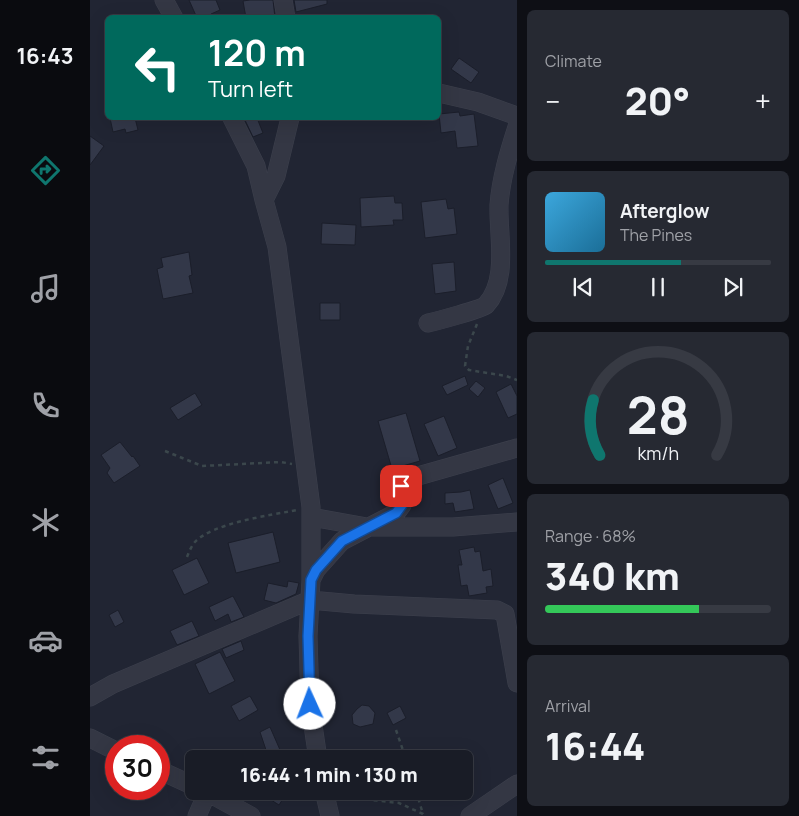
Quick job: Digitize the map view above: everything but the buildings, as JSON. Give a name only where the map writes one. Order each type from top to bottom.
[{"type":"street","points":[[164,0],[172,15]]},
{"type":"street","points":[[282,0],[285,15]]},
{"type":"street","points":[[441,93],[478,102],[516,116]]},
{"type":"street","points":[[233,120],[256,166],[277,247],[311,512],[311,580],[308,636],[310,704],[317,750]]},
{"type":"street","points":[[264,200],[276,176],[290,120]]},
{"type":"street","points":[[428,323],[484,307],[495,291],[500,274],[500,204],[506,163],[516,127]]},
{"type":"street","points":[[311,580],[316,570],[342,541],[396,513],[402,505],[401,486],[411,478],[516,448]]},
{"type":"street","points":[[311,512],[367,528],[453,527],[516,522]]},
{"type":"street","points":[[90,697],[112,684],[310,600],[354,604],[497,610],[505,614],[516,683]]},
{"type":"street","points":[[90,738],[105,746]]},
{"type":"street","points":[[170,775],[185,782]]},
{"type":"street","points":[[470,816],[516,784]]},
{"type":"street","points":[[197,816],[200,800]]},
{"type":"street","points":[[221,800],[251,816]]},
{"type":"street","points":[[326,800],[330,816]]},
{"type":"path","points":[[484,307],[468,346],[465,366],[468,370],[506,376],[516,380]]},
{"type":"path","points":[[165,451],[202,466],[281,462],[306,466]]},
{"type":"path","points":[[186,557],[195,542],[207,533],[234,522],[311,512]]},
{"type":"path","points":[[396,730],[403,750]]},
{"type":"path","points":[[372,800],[399,803],[424,815]]},
{"type":"path","points":[[419,800],[424,815]]},
{"type":"route","points":[[310,704],[308,636],[311,580],[316,570],[342,541],[396,513],[402,505],[401,486]]}]
